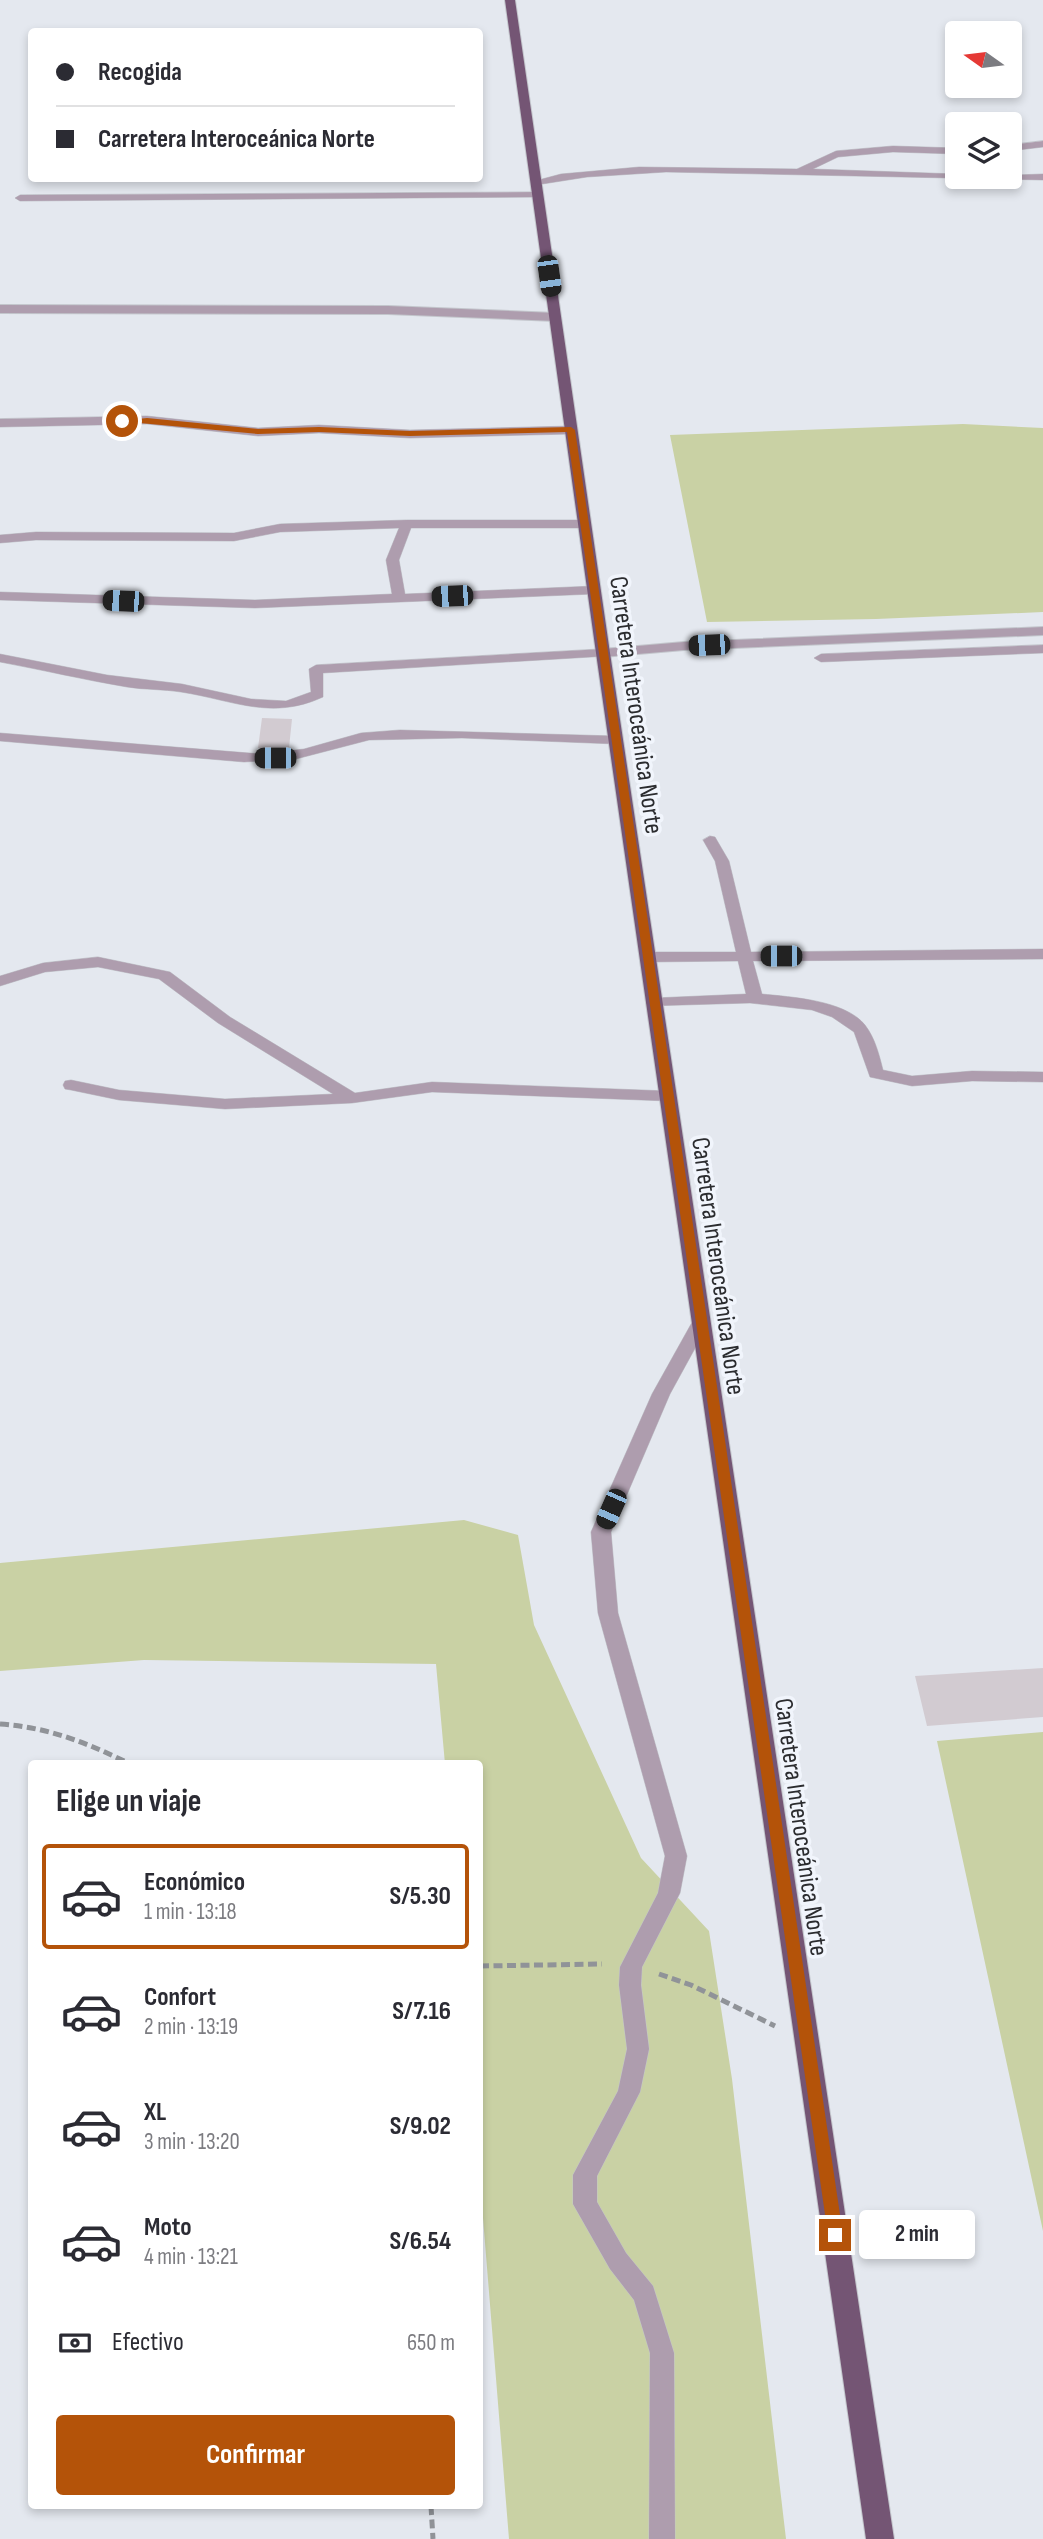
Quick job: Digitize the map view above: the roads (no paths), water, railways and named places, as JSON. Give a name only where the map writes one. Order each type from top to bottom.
[{"type":"highway","name":"Carretera Interoceánica Norte","points":[[510,0],[584,524],[880,2539]]},
{"type":"street","points":[[0,309],[388,310],[555,317]]},
{"type":"street","points":[[603,653],[684,646],[1043,631]]},
{"type":"lane","points":[[1022,147],[1043,144]]},
{"type":"lane","points":[[800,172],[836,154],[893,149],[945,150]]},
{"type":"lane","points":[[20,198],[537,189],[564,176],[623,171],[800,172],[934,178],[1043,177]]},
{"type":"lane","points":[[0,423],[147,421],[258,432],[319,429],[410,434],[571,430]]},
{"type":"lane","points":[[0,539],[36,536],[234,537],[280,528],[407,524],[584,524]]},
{"type":"lane","points":[[400,598],[390,563],[391,555],[407,524]]},
{"type":"lane","points":[[0,596],[255,604],[594,590]]},
{"type":"lane","points":[[821,658],[1043,649]]},
{"type":"lane","points":[[0,658],[125,683],[184,688],[250,703],[278,705],[305,702],[318,694],[317,669],[603,653]]},
{"type":"lane","points":[[0,737],[244,758],[275,758],[316,751],[347,738],[368,736],[425,734],[616,740]]},
{"type":"lane","points":[[710,840],[722,861],[755,1000]]},
{"type":"lane","points":[[648,957],[1043,954]]},
{"type":"lane","points":[[0,981],[43,968],[98,962],[164,975],[224,1020],[352,1098]]},
{"type":"lane","points":[[654,1003],[705,997],[802,1003],[834,1012],[855,1023],[866,1038],[876,1073],[891,1079],[922,1083],[972,1076],[1043,1077]]},
{"type":"lane","points":[[71,1085],[119,1095],[225,1104],[352,1098],[432,1087],[668,1096]]},
{"type":"lane","points":[[662,2539],[662,2353],[644,2294],[618,2261],[585,2204],[585,2175],[629,2092],[638,2049],[630,1985],[631,1966],[669,1893],[676,1856],[607,1613],[601,1532],[661,1394],[701,1321]]}]
